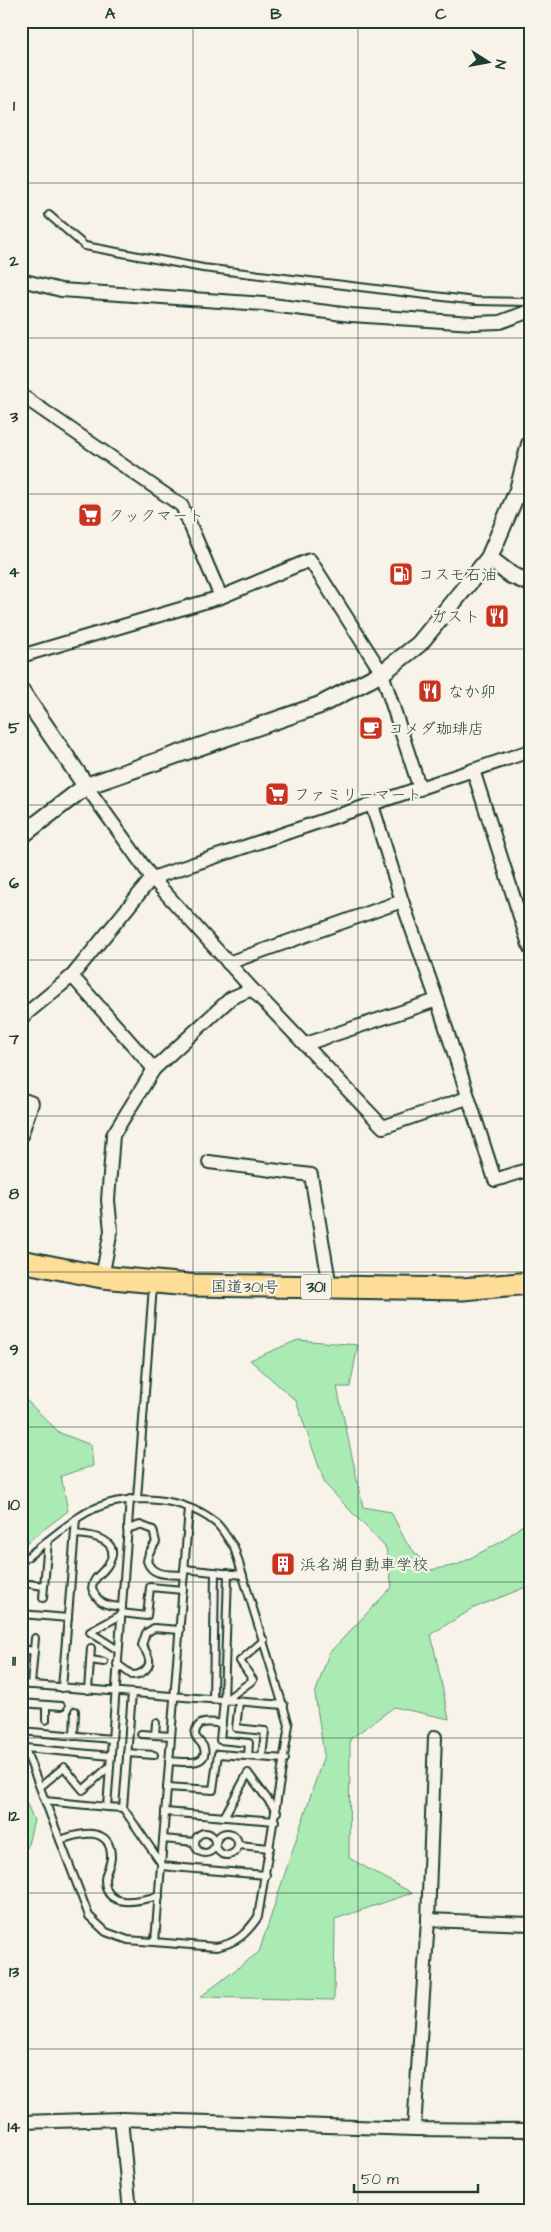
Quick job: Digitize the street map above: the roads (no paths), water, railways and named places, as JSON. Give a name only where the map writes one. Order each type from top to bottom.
[{"type":"highway","name":"国道301号","points":[[21,1261],[102,1277],[153,1282],[249,1287],[463,1289],[530,1283]]},
{"type":"street","points":[[21,280],[61,290],[264,304],[351,316],[473,323],[500,322],[530,311]]},
{"type":"street","points":[[21,395],[182,506],[221,596]]},
{"type":"street","points":[[21,836],[86,786],[320,705],[382,673],[419,644],[489,558],[518,490],[530,444]]},
{"type":"street","points":[[489,558],[511,576],[530,583]]},
{"type":"street","points":[[21,656],[221,596],[310,560],[382,673],[420,789]]},
{"type":"street","points":[[21,691],[152,878],[228,963],[383,1126],[467,1098]]},
{"type":"street","points":[[21,1018],[72,976],[152,878],[372,806],[530,751]]},
{"type":"street","points":[[473,770],[530,948]]},
{"type":"street","points":[[372,806],[495,1180],[530,1169]]},
{"type":"street","points":[[228,963],[402,901]]},
{"type":"street","points":[[72,976],[154,1069]]},
{"type":"street","points":[[102,1277],[111,1231],[108,1200],[113,1135],[154,1069],[232,998],[252,988]]},
{"type":"street","points":[[306,1044],[437,1000]]},
{"type":"street","points":[[21,1099],[32,1103],[21,1136]]},
{"type":"street","points":[[209,1162],[311,1175],[330,1287]]},
{"type":"street","points":[[414,2129],[428,1920],[435,1737]]},
{"type":"street","points":[[428,1920],[530,1924]]},
{"type":"street","points":[[121,2119],[130,2211]]},
{"type":"street","points":[[21,2122],[121,2119],[414,2129],[530,2130]]},
{"type":"lane","points":[[49,214],[85,246],[184,264],[476,301],[530,302]]},
{"type":"lane","points":[[137,1499],[153,1282]]},
{"type":"lane","points":[[21,1562],[76,1519],[103,1506],[137,1499],[162,1501],[189,1508],[216,1524],[234,1547],[289,1725],[258,1918],[240,1939],[216,1947],[155,1942],[116,1936],[106,1932],[89,1916],[21,1738]]},
{"type":"lane","points":[[107,1807],[130,1500]]},
{"type":"lane","points":[[155,1942],[189,1508]]},
{"type":"lane","points":[[62,1688],[76,1519]]},
{"type":"lane","points":[[128,1529],[140,1525],[153,1530],[156,1542],[149,1553],[147,1562],[153,1571],[161,1574],[215,1572],[243,1575]]},
{"type":"lane","points":[[75,1534],[99,1537],[107,1542],[111,1551],[111,1560],[96,1577],[92,1588],[101,1602],[110,1607],[121,1612],[147,1616],[150,1587],[183,1590]]},
{"type":"lane","points":[[43,1598],[48,1541]]},
{"type":"lane","points":[[213,1700],[215,1572]]},
{"type":"lane","points":[[228,1573],[224,1701],[220,1740],[249,1743],[248,1756]]},
{"type":"lane","points":[[30,1584],[44,1586]]},
{"type":"lane","points":[[118,1650],[90,1632],[121,1612]]},
{"type":"lane","points":[[21,1614],[68,1618]]},
{"type":"lane","points":[[117,1664],[132,1675],[141,1674],[149,1663],[149,1656],[142,1645],[148,1630],[158,1628],[180,1630]]},
{"type":"lane","points":[[31,1685],[35,1638]]},
{"type":"lane","points":[[224,1701],[254,1680],[240,1661],[264,1640]]},
{"type":"lane","points":[[88,1690],[91,1648]]},
{"type":"lane","points":[[21,1649],[34,1651]]},
{"type":"lane","points":[[90,1660],[104,1662]]},
{"type":"lane","points":[[21,1684],[284,1705]]},
{"type":"lane","points":[[132,1693],[123,1808],[161,1864],[266,1875]]},
{"type":"lane","points":[[239,1702],[236,1728],[264,1731],[262,1757]]},
{"type":"lane","points":[[21,1703],[61,1706]]},
{"type":"lane","points":[[46,1705],[46,1720]]},
{"type":"lane","points":[[74,1736],[75,1711]]},
{"type":"lane","points":[[155,1735],[156,1723]]},
{"type":"lane","points":[[169,1760],[193,1762],[199,1760],[204,1754],[204,1748],[195,1735],[196,1729],[203,1723],[222,1724]]},
{"type":"lane","points":[[21,1731],[112,1739]]},
{"type":"lane","points":[[141,1734],[171,1736]]},
{"type":"lane","points":[[25,1748],[111,1756]]},
{"type":"lane","points":[[127,1754],[154,1755]]},
{"type":"lane","points":[[167,1787],[213,1790],[218,1754],[285,1759]]},
{"type":"lane","points":[[40,1787],[64,1767],[83,1790],[110,1766]]},
{"type":"lane","points":[[224,1817],[248,1773],[276,1812]]},
{"type":"lane","points":[[45,1801],[123,1808]]},
{"type":"lane","points":[[165,1812],[275,1821]]},
{"type":"lane","points":[[60,1840],[76,1834],[89,1832],[96,1834],[105,1841],[111,1857],[106,1874],[106,1885],[115,1898],[130,1902],[159,1896]]},
{"type":"lane","points":[[216,1843],[211,1852],[204,1853],[196,1848],[195,1842],[201,1833],[208,1832],[214,1836],[216,1843],[218,1851],[228,1855],[235,1852],[238,1845],[235,1836],[228,1833],[219,1837],[216,1843]]},
{"type":"lane","points":[[163,1839],[195,1842]]},
{"type":"lane","points":[[238,1845],[270,1848]]},
{"type":"place","name":"クックマート","points":[[90,515]]},
{"type":"place","name":"コスモ石油","points":[[401,574]]},
{"type":"place","name":"ガスト","points":[[497,616]]},
{"type":"place","name":"なか卯","points":[[430,691]]},
{"type":"place","name":"コメダ珈琲店","points":[[371,728]]},
{"type":"place","name":"ファミリーマート","points":[[277,794]]},
{"type":"place","name":"浜名湖自動車学校","points":[[283,1564]]}]
